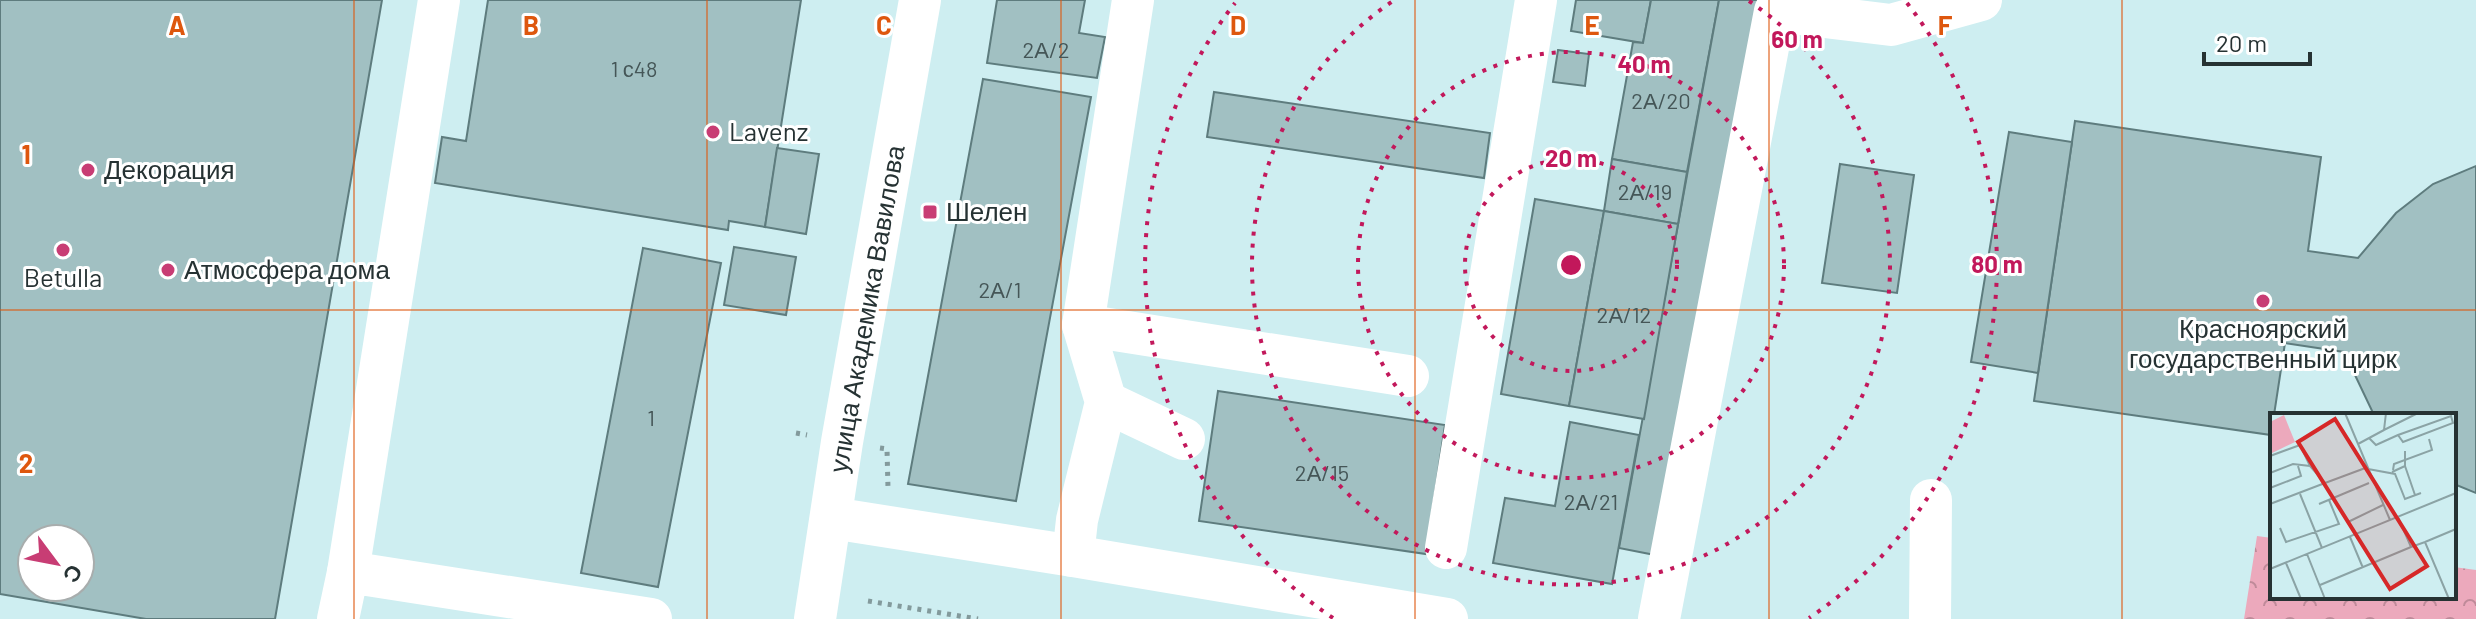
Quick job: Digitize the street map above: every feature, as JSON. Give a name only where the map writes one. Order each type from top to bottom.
[{"type":"street","points":[[338,619],[439,0]]},
{"type":"street","name":"улица Академика Вавилова","points":[[815,619],[842,442],[920,0]]},
{"type":"street","points":[[1073,556],[1077,520],[1106,402],[1083,325],[1133,0]]},
{"type":"street","points":[[1446,548],[1536,0]]},
{"type":"street","points":[[1659,619],[1776,6],[1891,25],[1981,0]]},
{"type":"street","points":[[1083,325],[1408,376]]},
{"type":"street","points":[[1106,402],[1184,439]]},
{"type":"street","points":[[1930,619],[1931,500]]},
{"type":"street","points":[[832,518],[1447,619]]},
{"type":"street","points":[[348,572],[651,619]]},
{"type":"path","points":[[868,601],[978,619]]},
{"type":"green space","points":[[2257,536],[2270,538],[2270,599],[2456,599],[2456,567],[2476,570],[2476,619],[2244,619]]},
{"type":"building","name":"Атмосфера дома","points":[[0,0],[382,0],[275,619],[146,619],[53,603],[96,603],[96,523],[16,523],[16,597],[0,594]]},
{"type":"building","points":[[488,0],[801,0],[765,227],[729,221],[728,230],[435,183],[442,137],[466,141]]},
{"type":"building","points":[[997,0],[1085,0],[1079,33],[1105,37],[1097,78],[987,63]]},
{"type":"building","points":[[1576,0],[1651,0],[1643,43],[1571,31]]},
{"type":"building","points":[[1651,0],[1719,0],[1687,172],[1612,159],[1633,42],[1643,43]]},
{"type":"building","points":[[1719,0],[1762,0],[1655,555],[1619,548]]},
{"type":"building","points":[[1558,50],[1589,54],[1585,86],[1553,82]]},
{"type":"building","points":[[983,79],[1091,97],[1016,501],[908,484]]},
{"type":"building","points":[[1214,92],[1490,133],[1484,178],[1207,137]]},
{"type":"building","name":"Красноярский государственный цирк","points":[[2075,121],[2321,157],[2308,251],[2358,258],[2396,213],[2433,184],[2476,166],[2476,493],[2456,485],[2456,413],[2373,413],[2344,352],[2285,343],[2274,413],[2270,413],[2270,435],[2034,401]]},
{"type":"building","points":[[2009,132],[2072,142],[2038,373],[1971,362]]},
{"type":"building","points":[[777,148],[819,154],[806,234],[765,227]]},
{"type":"building","points":[[1612,159],[1687,172],[1678,224],[1604,211]]},
{"type":"building","points":[[1840,164],[1914,175],[1897,293],[1822,283]]},
{"type":"building","points":[[1535,199],[1604,211],[1569,406],[1501,394]]},
{"type":"building","points":[[1604,211],[1678,224],[1644,419],[1569,406]]},
{"type":"building","points":[[734,247],[796,257],[786,315],[724,305]]},
{"type":"building","points":[[643,248],[721,263],[658,587],[581,573]]},
{"type":"building","points":[[1218,391],[1445,425],[1426,554],[1199,521]]},
{"type":"building","points":[[1570,422],[1639,435],[1612,584],[1493,563],[1505,498],[1555,506]]},
{"type":"place","name":"Lavenz","points":[[713,132]]},
{"type":"place","name":"Декорация","points":[[88,170]]},
{"type":"place","name":"Шелен","points":[[930,212]]},
{"type":"place","name":"Betulla","points":[[63,250]]},
{"type":"place","name":"Атмосфера дома","points":[[168,270]]},
{"type":"place","name":"Красноярский государственный цирк","points":[[2263,301]]}]
